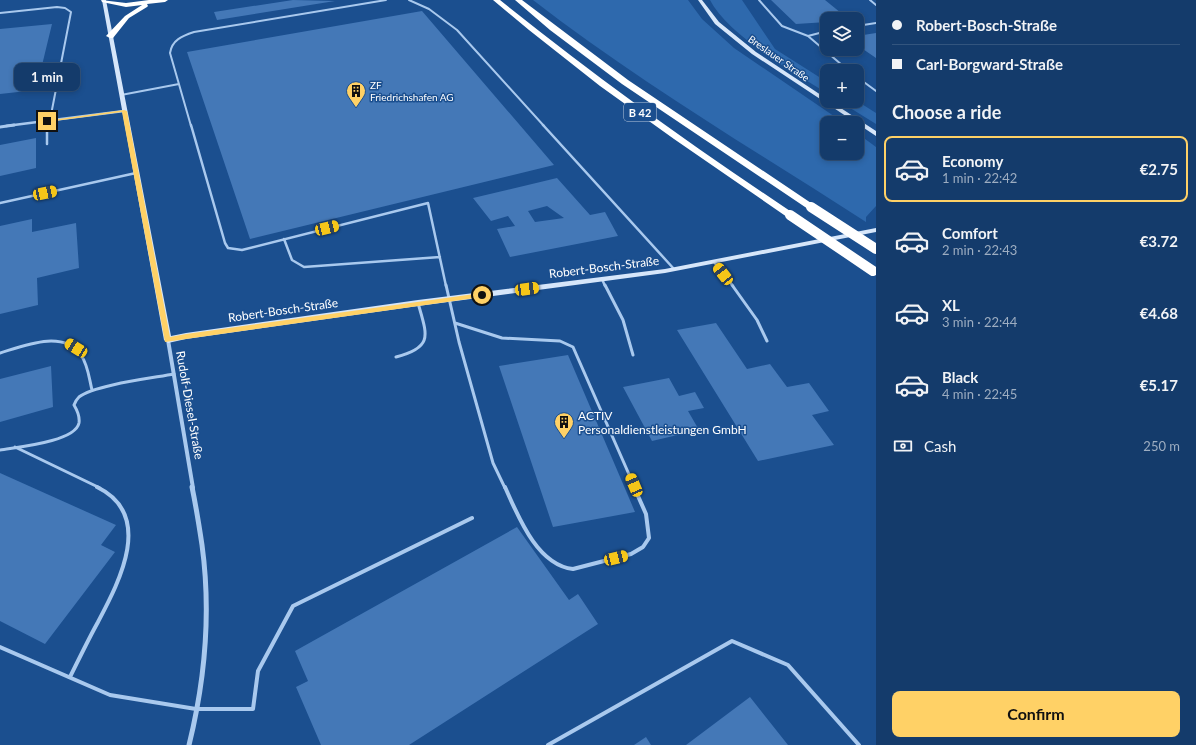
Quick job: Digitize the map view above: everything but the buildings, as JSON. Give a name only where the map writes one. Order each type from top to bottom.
[{"type":"highway","points":[[104,1],[113,0]]},
{"type":"highway","points":[[104,1],[126,5],[165,0]]},
{"type":"highway","name":"B 42","points":[[496,0],[559,52],[684,144],[875,272]]},
{"type":"highway","name":"B 42","points":[[518,0],[627,84],[876,249]]},
{"type":"highway","points":[[110,36],[127,17],[157,2]]},
{"type":"street","name":"Breslauer Straße","points":[[700,0],[717,23],[740,43],[876,134]]},
{"type":"street","name":"Rudolf-Diesel-Straße","points":[[104,1],[168,340],[202,545],[205,578],[205,635],[202,673],[189,745]]},
{"type":"street","points":[[0,127],[124,111]]},
{"type":"street","name":"Robert-Bosch-Straße","points":[[168,340],[186,336],[418,303],[674,269],[876,230]]},
{"type":"lane","points":[[386,0],[184,35],[170,46],[170,53],[228,248],[242,250],[428,203],[455,323],[493,463],[520,520],[538,548],[556,564],[564,568],[573,569],[631,554],[643,547],[649,538],[646,514],[573,348],[567,343],[560,341],[502,338],[455,323]]},
{"type":"lane","points":[[409,0],[416,2],[438,14],[457,30],[674,269]]},
{"type":"lane","points":[[759,0],[782,26],[808,36],[841,64]]},
{"type":"lane","points":[[870,0],[876,5]]},
{"type":"lane","points":[[0,13],[57,7],[65,8],[71,12],[48,120],[47,144]]},
{"type":"lane","points":[[864,25],[876,23]]},
{"type":"lane","points":[[808,36],[820,33]]},
{"type":"lane","points":[[864,83],[876,91]]},
{"type":"lane","points":[[121,95],[179,84]]},
{"type":"lane","points":[[0,203],[136,173]]},
{"type":"lane","points":[[284,239],[290,258],[295,264],[304,266],[440,258]]},
{"type":"lane","points":[[714,262],[750,309],[760,325],[767,341]]},
{"type":"lane","points":[[602,279],[623,320],[633,355]]},
{"type":"lane","points":[[396,357],[417,350],[424,343],[426,336],[418,303]]},
{"type":"lane","points":[[0,353],[38,342],[66,342],[76,348],[82,357],[88,371],[92,390]]},
{"type":"lane","points":[[0,450],[60,438],[74,431],[79,424],[79,417],[74,405],[79,397],[92,390],[174,374]]},
{"type":"lane","points":[[15,447],[107,492],[118,500],[128,524],[129,548],[124,568],[70,677]]},
{"type":"lane","points":[[0,647],[110,695],[196,710],[253,709],[258,671],[293,606],[472,518]]},
{"type":"lane","points":[[548,745],[732,641],[788,665],[859,745]]},
{"type":"shaded area","points":[[533,0],[688,0],[702,19],[734,48],[834,116],[820,116],[820,160],[864,160],[864,138],[876,147],[876,206],[866,217],[866,222],[655,87],[573,30]]},
{"type":"shaded area","points":[[710,0],[742,0],[775,49],[820,78],[820,89],[762,52],[731,26]]},
{"type":"shaded area","points":[[864,105],[876,113],[876,124],[850,108],[864,108]]},
{"type":"place","name":"ZF Friedrichshafen AG","points":[[356,108]]},
{"type":"place","name":"ACTIV Personaldienstleistungen GmbH","points":[[564,439]]},
{"type":"route","points":[[47,121],[124,111],[168,340],[186,336],[482,295]]}]
